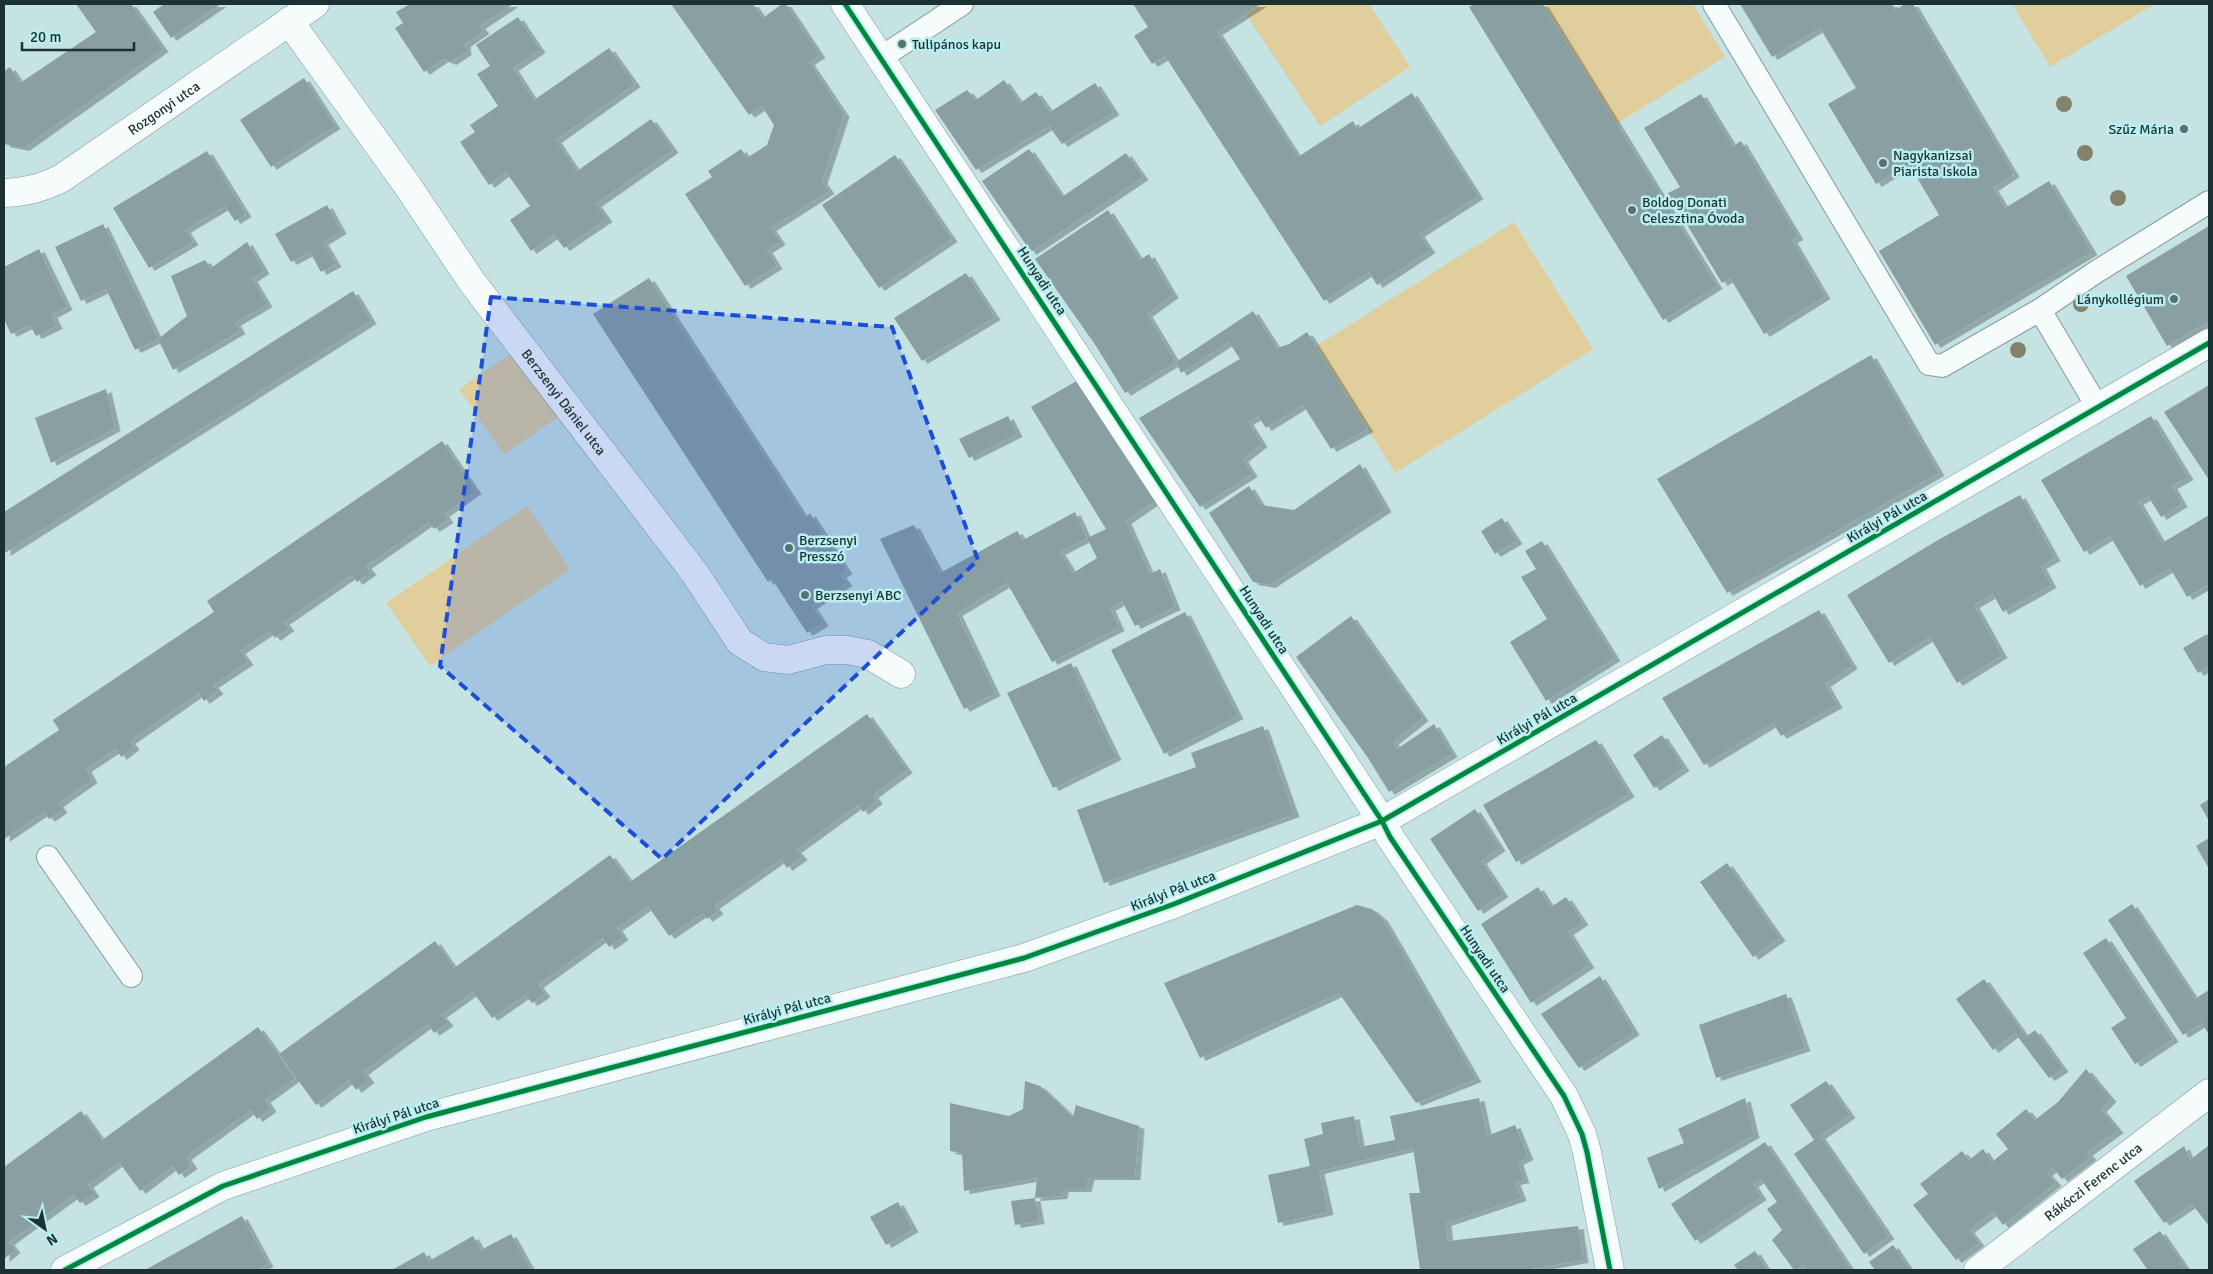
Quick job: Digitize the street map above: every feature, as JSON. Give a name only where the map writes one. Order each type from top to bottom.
[{"type":"street","name":"Rozgonyi utca","points":[[4,193],[26,192],[44,187],[62,178],[316,4]]},
{"type":"street","name":"Hunyadi utca","points":[[846,4],[1382,820],[1390,837],[1564,1096],[1582,1134],[1587,1152],[1610,1270]]},
{"type":"street","name":"Berzsenyi Dániel utca","points":[[289,21],[405,182],[472,282],[694,572],[740,642],[764,657],[788,660],[826,650],[847,650],[868,654],[901,674]]},
{"type":"street","name":"Királyi Pál utca","points":[[65,1270],[224,1186],[426,1117],[1024,958],[1174,904],[1382,820],[2209,343]]},
{"type":"street","name":"Rákóczi Ferenc utca","points":[[1978,1270],[2209,1094]]},
{"type":"lane","points":[[882,57],[962,4]]},
{"type":"lane","points":[[1714,4],[1929,364],[1942,366],[2040,310],[2096,272],[2209,202]]},
{"type":"lane","points":[[2040,310],[2098,408]]},
{"type":"lane","points":[[48,857],[131,976]]},
{"type":"highlighted area","points":[[491,297],[892,327],[978,560],[662,859],[440,666]]},
{"type":"shaded area","points":[[1261,4],[1369,4],[1410,67],[1320,126],[1246,14]]},
{"type":"shaded area","points":[[1543,4],[1693,4],[1725,57],[1616,124]]},
{"type":"shaded area","points":[[2012,4],[2155,4],[2050,67]]},
{"type":"shaded area","points":[[1514,222],[1593,349],[1395,473],[1316,346]]},
{"type":"shaded area","points":[[520,347],[565,412],[504,455],[459,389]]},
{"type":"shaded area","points":[[527,506],[570,569],[430,666],[386,603]]},
{"type":"building","points":[[76,4],[131,4],[163,49],[24,148],[4,144],[4,71],[10,67],[20,83],[96,32]]},
{"type":"building","points":[[164,4],[221,4],[171,38],[153,12]]},
{"type":"building","points":[[410,4],[513,4],[480,26],[484,31],[465,44],[466,52],[451,62],[443,59],[424,72],[395,28],[403,23],[396,12]]},
{"type":"building","points":[[671,4],[753,4],[763,18],[782,4],[786,4],[820,55],[809,62],[844,114],[822,181],[829,191],[771,228],[780,242],[767,250],[777,266],[745,286],[685,194],[712,177],[708,171],[741,149],[747,158],[767,145],[774,125],[762,106],[749,115]]},
{"type":"building","points":[[1133,4],[1261,4],[1217,32],[1298,157],[1353,121],[1357,129],[1412,93],[1478,196],[1419,234],[1430,250],[1377,285],[1369,272],[1324,301],[1165,56],[1152,64],[1134,36],[1148,27]]},
{"type":"building","name":"Boldog Donati Celesztina Óvoda","points":[[1474,4],[1543,4],[1717,286],[1663,320],[1469,7]]},
{"type":"building","points":[[1740,4],[1892,4],[1895,10],[1905,4],[1913,4],[2014,174],[1993,188],[2005,208],[2049,181],[2092,252],[1935,345],[1879,251],[1939,215],[1909,164],[1876,184],[1828,104],[1856,88],[1820,28],[1772,57]]},
{"type":"building","points":[[518,17],[540,50],[513,68],[534,100],[609,48],[635,84],[556,140],[577,171],[651,119],[673,150],[596,204],[607,219],[564,248],[554,235],[531,251],[510,220],[530,206],[506,172],[489,185],[460,142],[475,132],[470,125],[498,106],[477,74],[490,66],[476,45]]},
{"type":"building","points":[[304,78],[335,126],[271,167],[240,120]]},
{"type":"building","points":[[1004,80],[1020,103],[1036,92],[1050,112],[1095,83],[1114,112],[1062,144],[1049,126],[976,170],[935,110],[967,90],[976,100]]},
{"type":"building","points":[[1701,94],[1733,146],[1741,141],[1798,237],[1792,240],[1825,296],[1764,334],[1730,278],[1722,283],[1668,193],[1680,187],[1644,128]]},
{"type":"building","points":[[1029,149],[1062,197],[1126,153],[1143,177],[1031,252],[982,181]]},
{"type":"building","points":[[207,151],[246,214],[235,221],[225,206],[185,230],[193,242],[149,268],[113,208]]},
{"type":"building","points":[[895,155],[952,239],[879,288],[822,205]]},
{"type":"building","points":[[327,205],[341,231],[323,242],[336,264],[321,272],[310,252],[291,262],[275,234]]},
{"type":"building","points":[[1108,210],[1140,260],[1149,254],[1173,295],[1147,314],[1176,362],[1125,393],[1096,346],[1035,259]]},
{"type":"building","points":[[103,224],[158,339],[135,350],[106,289],[81,301],[55,247]]},
{"type":"building","name":"Lánykollégium","points":[[2209,226],[2209,321],[2167,346],[2126,276]]},
{"type":"building","points":[[247,242],[264,271],[252,279],[267,304],[235,323],[240,331],[173,370],[158,339],[187,316],[171,276],[205,260],[211,268]]},
{"type":"building","points":[[39,249],[67,307],[52,315],[57,326],[36,336],[30,325],[11,334],[4,319],[4,267]]},
{"type":"building","points":[[966,273],[995,317],[922,361],[894,318]]},
{"type":"building","points":[[649,278],[805,518],[810,513],[847,571],[841,575],[847,583],[812,606],[823,623],[807,633],[772,579],[768,582],[593,314]]},
{"type":"building","points":[[353,291],[371,321],[5,553],[4,512]]},
{"type":"building","points":[[1253,311],[1277,348],[1289,344],[1307,332],[1368,429],[1331,449],[1303,405],[1266,428],[1258,416],[1248,422],[1262,444],[1243,459],[1252,474],[1200,507],[1139,418],[1240,359],[1229,342],[1181,373],[1176,362]]},
{"type":"building","points":[[1871,355],[1939,473],[1727,593],[1657,479]]},
{"type":"building","points":[[1082,378],[1155,501],[1126,521],[1150,574],[1160,569],[1175,607],[1135,626],[1122,601],[1110,608],[1119,628],[1052,662],[1007,583],[957,613],[995,693],[964,709],[880,539],[914,525],[940,573],[1017,531],[1023,540],[1075,512],[1087,538],[1106,529],[1031,407]],"holes":[[[1087,538],[1097,558],[1073,573],[1060,552]]]},
{"type":"building","points":[[2209,385],[2209,480],[2164,412]]},
{"type":"building","points":[[106,389],[115,428],[51,463],[35,418]]},
{"type":"building","points":[[1008,416],[1017,434],[969,458],[959,439]]},
{"type":"building","points":[[2151,416],[2188,477],[2172,486],[2182,504],[2161,517],[2148,496],[2138,502],[2162,543],[2209,515],[2209,584],[2187,597],[2170,568],[2140,586],[2110,536],[2084,552],[2041,480]]},
{"type":"building","points":[[442,441],[476,491],[444,514],[448,520],[434,529],[429,522],[366,566],[371,572],[357,582],[352,575],[284,622],[289,628],[275,638],[270,631],[240,651],[248,662],[213,685],[218,691],[204,701],[199,693],[130,741],[134,747],[121,757],[116,749],[86,769],[92,780],[58,804],[62,810],[49,819],[44,812],[4,839],[4,767],[59,730],[53,720],[214,612],[207,601]]},
{"type":"building","points":[[1360,464],[1386,509],[1270,585],[1253,582],[1209,513],[1249,486],[1261,505],[1294,510]]},
{"type":"building","points":[[2020,495],[2055,558],[2041,566],[2051,585],[2003,612],[1993,594],[1974,605],[2002,655],[1957,683],[1930,637],[1889,663],[1847,595],[1938,540]]},
{"type":"building","points":[[1502,518],[1517,541],[1495,554],[1481,531]]},
{"type":"building","points":[[1542,541],[1615,658],[1546,701],[1510,642],[1547,619],[1521,577],[1536,569],[1525,551]]},
{"type":"building","points":[[1819,610],[1852,666],[1825,684],[1837,705],[1781,736],[1773,723],[1704,765],[1662,698]]},
{"type":"building","points":[[1185,612],[1238,716],[1164,754],[1111,650]]},
{"type":"building","points":[[1351,616],[1423,718],[1393,742],[1397,749],[1434,724],[1452,754],[1389,792],[1368,758],[1296,657]]},
{"type":"building","points":[[2207,634],[2209,638],[2209,666],[2198,673],[2183,648]]},
{"type":"building","points":[[1071,663],[1116,757],[1053,788],[1007,693]]},
{"type":"building","points":[[867,714],[907,770],[873,795],[877,801],[863,812],[858,805],[796,850],[802,857],[787,868],[781,859],[714,906],[718,911],[707,919],[703,913],[669,936],[648,906],[617,928],[623,937],[609,947],[603,938],[538,985],[545,994],[532,1003],[525,995],[492,1018],[473,992],[441,1015],[448,1023],[434,1033],[428,1024],[363,1072],[369,1080],[356,1090],[349,1080],[316,1105],[279,1054],[435,941],[454,968],[610,855],[630,882]]},
{"type":"building","points":[[1263,726],[1294,814],[1104,883],[1077,810],[1196,767],[1191,753]]},
{"type":"building","points":[[1662,735],[1684,768],[1654,788],[1633,755]]},
{"type":"building","points":[[1596,740],[1629,794],[1516,862],[1483,805]]},
{"type":"building","points":[[2209,799],[2209,821],[2200,805]]},
{"type":"building","points":[[1475,809],[1500,848],[1481,861],[1503,894],[1478,911],[1430,839]]},
{"type":"building","points":[[2209,838],[2209,869],[2196,846]]},
{"type":"building","points":[[1727,863],[1780,938],[1753,957],[1700,882]]},
{"type":"building","points":[[1538,887],[1551,907],[1566,897],[1583,922],[1568,932],[1589,965],[1531,1003],[1481,924]]},
{"type":"building","points":[[2132,904],[2195,999],[2209,990],[2209,1035],[2202,1023],[2183,1035],[2108,920]]},
{"type":"building","points":[[1357,905],[1372,909],[1383,919],[1476,1079],[1416,1103],[1339,993],[1200,1058],[1164,983]]},
{"type":"building","points":[[2106,938],[2173,1039],[2135,1064],[2111,1028],[2126,1018],[2083,953]]},
{"type":"building","points":[[1600,976],[1634,1032],[1579,1068],[1541,1014]]},
{"type":"building","points":[[1984,979],[2026,1037],[2035,1030],[2063,1069],[2049,1078],[2015,1033],[1993,1050],[1956,999]]},
{"type":"building","points":[[1786,994],[1805,1048],[1716,1078],[1699,1025]]},
{"type":"building","points":[[258,1027],[295,1078],[265,1100],[271,1109],[257,1119],[251,1110],[186,1157],[192,1166],[179,1175],[173,1166],[140,1191],[119,1162],[88,1185],[94,1194],[80,1203],[74,1195],[9,1242],[15,1250],[4,1259],[4,1167],[81,1111],[110,1152],[102,1140]]},
{"type":"building","points":[[2086,1069],[2111,1099],[2101,1109],[2118,1130],[2087,1153],[2091,1157],[2062,1179],[2053,1168],[2047,1173],[2056,1183],[2003,1225],[1993,1212],[1969,1230],[1979,1243],[1956,1260],[1913,1205],[1928,1194],[1920,1184],[1962,1151],[1969,1160],[1983,1149],[1992,1162],[2008,1149],[1996,1134],[2026,1109],[2035,1120],[2058,1102]]},
{"type":"building","points":[[1025,1081],[1040,1086],[1073,1117],[1076,1105],[1139,1126],[1135,1177],[1089,1177],[1086,1189],[1063,1189],[1062,1196],[1035,1198],[1037,1178],[964,1191],[962,1153],[950,1151],[950,1103],[1009,1116],[1023,1109]]},
{"type":"building","points":[[1826,1081],[1850,1115],[1820,1136],[1889,1236],[1864,1254],[1794,1154],[1814,1140],[1790,1105]]},
{"type":"building","points":[[1479,1098],[1487,1136],[1515,1125],[1528,1157],[1518,1162],[1524,1180],[1515,1182],[1521,1198],[1446,1223],[1448,1241],[1578,1226],[1583,1260],[1526,1270],[1420,1270],[1409,1193],[1420,1193],[1413,1148],[1319,1171],[1328,1212],[1278,1223],[1268,1175],[1310,1166],[1304,1139],[1323,1134],[1321,1123],[1354,1116],[1360,1147],[1395,1140],[1390,1116]]},
{"type":"building","points":[[1745,1098],[1754,1135],[1659,1189],[1647,1158],[1684,1143],[1678,1129]]},
{"type":"building","points":[[1765,1142],[1851,1270],[1808,1270],[1804,1265],[1794,1270],[1772,1240],[1782,1230],[1767,1209],[1777,1202],[1761,1179],[1753,1184],[1761,1197],[1695,1241],[1671,1204]]},
{"type":"building","points":[[2209,1145],[2209,1226],[2192,1204],[2164,1223],[2134,1181],[2184,1146],[2190,1160]]},
{"type":"building","points":[[1035,1198],[1039,1221],[1015,1225],[1011,1201]]},
{"type":"building","points":[[898,1202],[913,1229],[886,1245],[870,1217]]},
{"type":"building","points":[[242,1216],[268,1264],[257,1270],[145,1270]]},
{"type":"building","points":[[2160,1231],[2187,1270],[2145,1270],[2147,1269],[2133,1249]]},
{"type":"building","points":[[511,1234],[531,1270],[392,1270],[424,1252],[429,1261],[473,1236],[481,1250]]},
{"type":"building","points":[[1893,1245],[1910,1270],[1875,1270],[1869,1262]]},
{"type":"building","points":[[1755,1251],[1767,1270],[1738,1270],[1734,1265]]},
{"type":"cycle path","points":[[845,4],[1382,821],[1390,837],[1564,1096],[1582,1134],[1587,1152],[1610,1270]]},
{"type":"cycle path","points":[[65,1270],[223,1186],[426,1117],[1024,958],[1174,904],[1382,821],[2209,343]]},
{"type":"place","name":"Tulipános kapu","points":[[902,44]]},
{"type":"place","name":"Szűz Mária","points":[[2184,129]]},
{"type":"place","name":"Nagykanizsai Piarista Iskola","points":[[1883,163]]},
{"type":"place","name":"Boldog Donati Celesztina Óvoda","points":[[1632,210]]},
{"type":"place","name":"Lánykollégium","points":[[2174,299]]},
{"type":"place","name":"Berzsenyi Presszó","points":[[789,548]]},
{"type":"place","name":"Berzsenyi ABC","points":[[805,595]]}]
